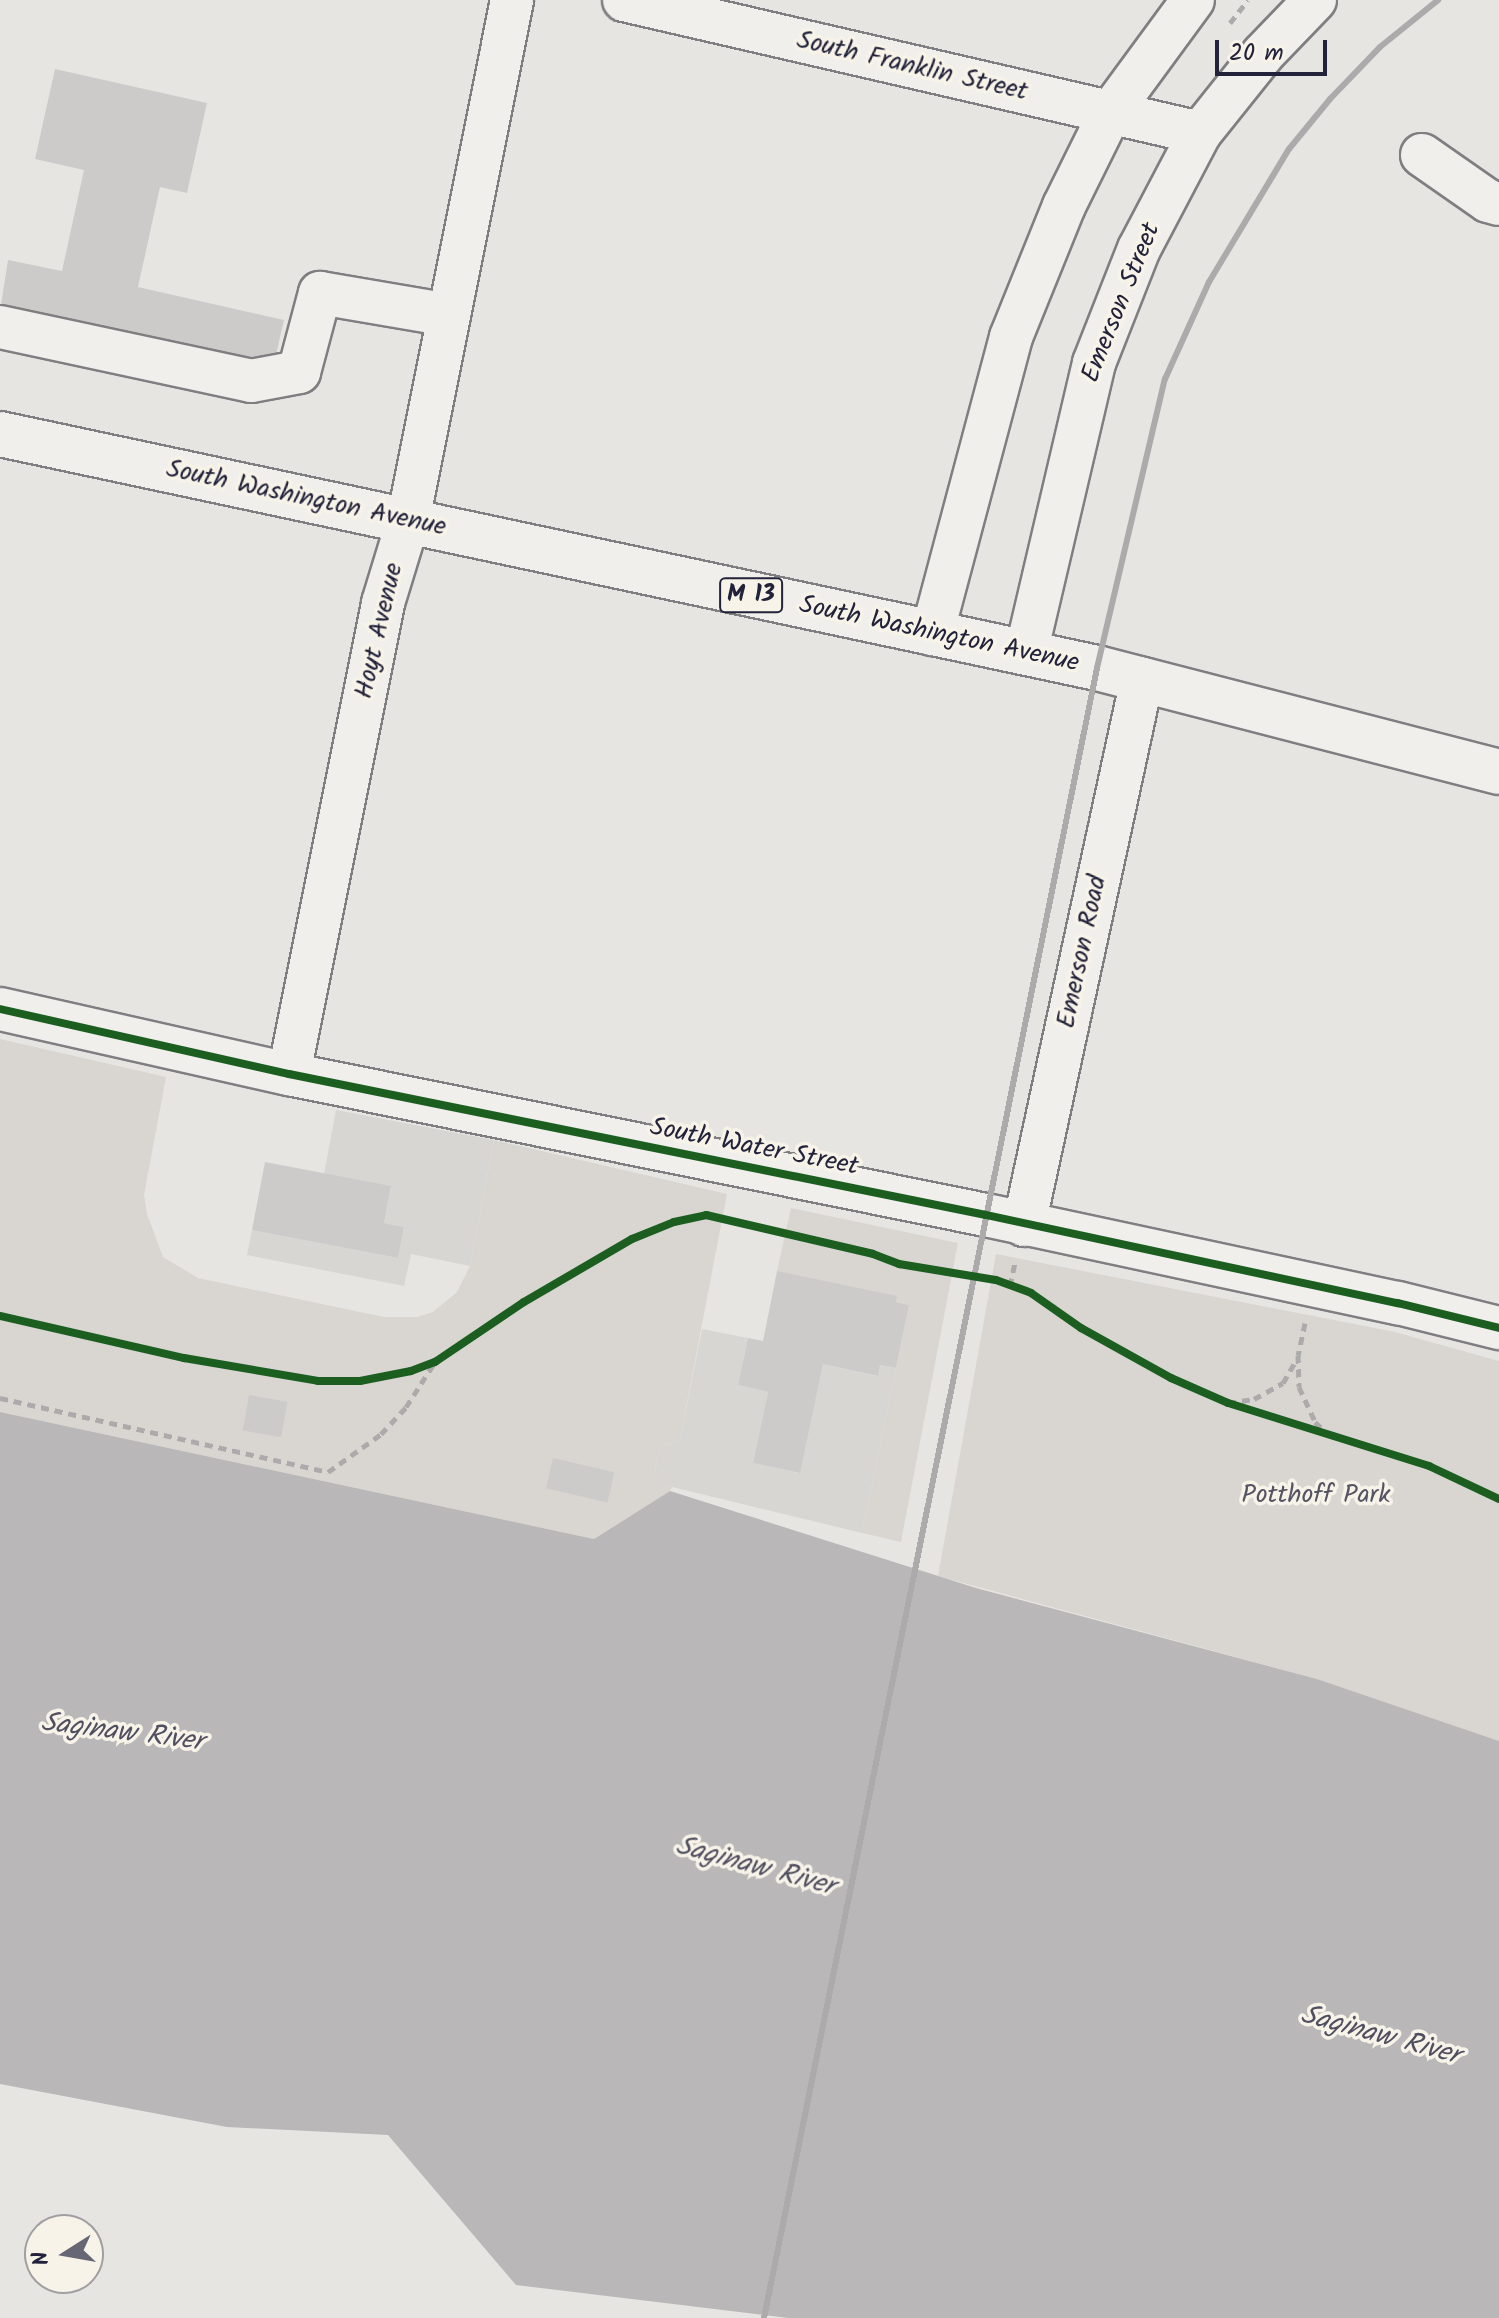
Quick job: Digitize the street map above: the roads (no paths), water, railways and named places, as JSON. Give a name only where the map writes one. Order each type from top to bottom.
[{"type":"main road","name":"South Washington Avenue","points":[[0,434],[1142,679],[1499,772]]},
{"type":"street","name":"Hoyt Avenue","points":[[289,1074],[383,603],[408,521],[512,0]]},
{"type":"street","name":"South Franklin Street","points":[[624,0],[1200,133]]},
{"type":"street","points":[[932,634],[1011,337],[1064,206],[1110,113],[1193,0]]},
{"type":"street","name":"Emerson Street","points":[[1026,653],[1094,363],[1139,249],[1200,133],[1263,54],[1315,0]]},
{"type":"street","points":[[1422,155],[1488,201],[1499,204]]},
{"type":"street","points":[[0,327],[251,381],[299,372],[320,293],[449,315]]},
{"type":"street","name":"Emerson Road","points":[[1024,1225],[1142,679]]},
{"type":"street","name":"South Water Street","points":[[0,1009],[289,1074],[1313,1285],[1499,1328]]},
{"type":"water","name":"Saginaw River","points":[[0,1412],[594,1539],[670,1491],[976,1588],[1317,1679],[1499,1741],[1499,2318],[788,2318],[516,2285],[388,2135],[227,2127],[0,2084]]},
{"type":"railway","points":[[764,2318],[1097,668],[1165,379],[1209,282],[1289,149],[1330,99],[1380,47],[1438,0]]},
{"type":"park label","name":"Potthoff Park","points":[[1316,1496]]}]
